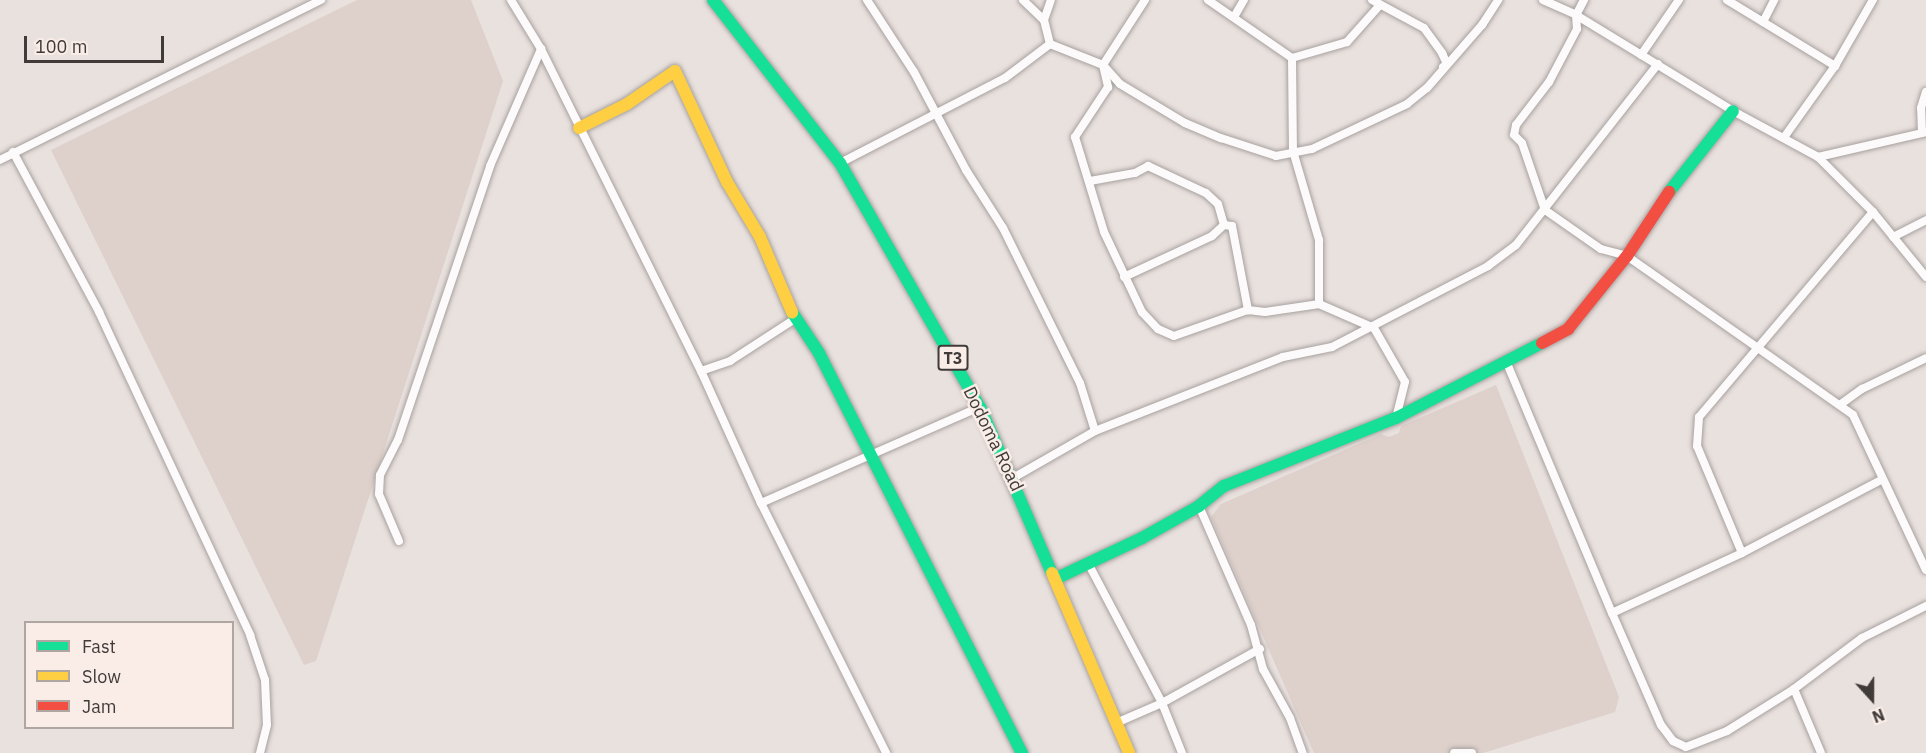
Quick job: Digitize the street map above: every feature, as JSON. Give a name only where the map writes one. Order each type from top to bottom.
[{"type":"main road","name":"Dodoma Road","points":[[713,0],[840,163],[980,407],[1057,578],[1129,753]]},
{"type":"main road","points":[[579,128],[627,104],[675,71],[727,182],[760,237],[795,319],[819,353],[867,455],[958,623],[1022,753]]},
{"type":"main road","points":[[1057,578],[1199,506],[1224,486],[1316,447],[1396,418],[1568,329],[1627,256],[1670,190],[1733,111]]},
{"type":"street","points":[[0,160],[321,0]]},
{"type":"street","points":[[512,0],[541,49],[701,371],[761,502],[886,753]]},
{"type":"street","points":[[867,0],[914,72],[935,114],[1003,228],[1080,383],[1095,431]]},
{"type":"street","points":[[1023,0],[1044,20],[1050,44]]},
{"type":"street","points":[[1044,20],[1051,0]]},
{"type":"street","points":[[1145,0],[1103,65],[1108,87],[1075,137],[1104,232],[1124,278],[1149,321],[1171,336],[1248,310],[1265,312],[1319,304],[1374,328],[1406,382],[1396,418]]},
{"type":"street","points":[[1208,0],[1234,17],[1255,35],[1292,58],[1347,42],[1380,5]]},
{"type":"street","points":[[1234,17],[1244,0]]},
{"type":"street","points":[[1372,0],[1424,28],[1447,64],[1437,73],[1436,80]]},
{"type":"street","points":[[1050,44],[1103,65],[1120,84],[1185,123],[1276,156],[1312,148],[1407,104],[1436,80],[1498,0]]},
{"type":"street","points":[[1543,0],[1576,15],[1733,111],[1785,136],[1818,157],[1873,212],[1926,277]]},
{"type":"street","points":[[1584,0],[1576,15],[1577,29],[1548,82],[1531,107],[1520,115],[1514,135],[1522,143],[1545,210],[1601,249],[1627,256],[1841,404],[1853,415],[1881,480],[1926,570]]},
{"type":"street","points":[[1641,56],[1678,0]]},
{"type":"street","points":[[1727,0],[1835,66]]},
{"type":"street","points":[[1763,22],[1774,0]]},
{"type":"street","points":[[1785,136],[1835,66],[1873,0]]},
{"type":"street","points":[[840,163],[1005,78],[1050,44]]},
{"type":"street","points":[[399,541],[379,494],[380,475],[398,440],[490,166],[541,49]]},
{"type":"street","points":[[1292,58],[1293,151],[1319,240],[1319,304]]},
{"type":"street","points":[[1012,478],[1095,431],[1283,357],[1332,347],[1374,328],[1396,312],[1458,283],[1508,254],[1658,64]]},
{"type":"street","points":[[1818,157],[1924,133],[1921,108],[1926,92]]},
{"type":"street","points":[[13,152],[99,312],[250,635],[265,680],[267,725],[260,753]]},
{"type":"street","points":[[1090,181],[1136,173],[1148,166],[1206,193],[1218,204],[1224,225]]},
{"type":"street","points":[[1742,553],[1696,440],[1702,411],[1873,212]]},
{"type":"street","points":[[1893,237],[1926,220]]},
{"type":"street","points":[[1124,278],[1212,236],[1224,225],[1232,226],[1239,249],[1248,310]]},
{"type":"street","points":[[701,371],[730,361],[795,319]]},
{"type":"street","points":[[1841,404],[1862,389],[1926,358]]},
{"type":"street","points":[[1506,361],[1653,709],[1667,735],[1678,745],[1693,746],[1727,731],[1794,689],[1862,638],[1926,606]]},
{"type":"street","points":[[761,502],[980,407]]},
{"type":"street","points":[[1612,613],[1742,553],[1881,480]]},
{"type":"street","points":[[1199,506],[1260,649],[1263,669],[1290,718],[1303,753]]},
{"type":"street","points":[[1088,563],[1162,703],[1182,753]]},
{"type":"street","points":[[1116,723],[1162,703],[1260,649]]},
{"type":"street","points":[[1794,689],[1821,753]]},
{"type":"street","points":[[1454,753],[1472,753]]},
{"type":"shaded area","points":[[357,0],[471,0],[503,81],[316,661],[304,665],[51,150]]},
{"type":"shaded area","points":[[1496,385],[1619,697],[1615,712],[1483,753],[1314,753],[1211,517],[1221,504],[1381,434],[1389,437],[1399,433],[1401,426]]},
{"type":"traffic: fast","points":[[713,0],[840,163],[980,407],[1052,573]]},
{"type":"traffic: fast","points":[[1669,192],[1733,111]]},
{"type":"traffic: fast","points":[[792,312],[819,353],[1022,753]]},
{"type":"traffic: fast","points":[[1057,578],[1142,538],[1199,506],[1224,486],[1396,418],[1542,343]]},
{"type":"traffic: slow","points":[[579,128],[627,104],[675,71],[727,182],[760,237],[792,312]]},
{"type":"traffic: slow","points":[[1052,573],[1129,753]]},
{"type":"traffic: jam","points":[[1542,343],[1568,329],[1627,256],[1669,192]]}]
